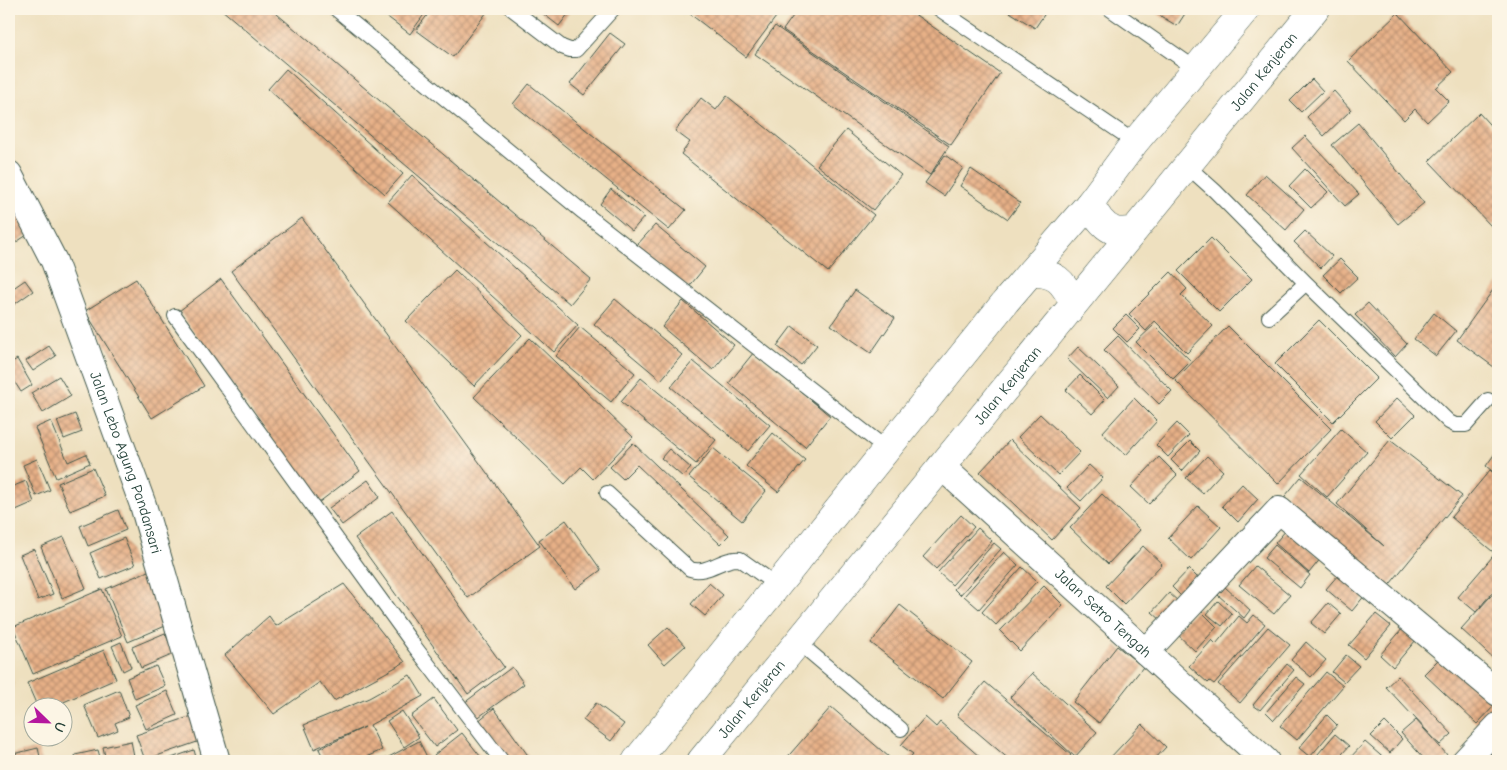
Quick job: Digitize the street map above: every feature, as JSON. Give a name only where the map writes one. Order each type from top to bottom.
[{"type":"main road","points":[[636,761],[1090,203],[1135,142],[1246,9]]},
{"type":"main road","name":"Jalan Kenjeran","points":[[701,761],[1315,9]]},
{"type":"main road","points":[[1090,203],[1096,216],[1107,226],[1115,231],[1132,231]]},
{"type":"main road","points":[[1032,272],[1048,273],[1054,277],[1064,286],[1074,302]]},
{"type":"street","name":"Jalan Lebo Agung Pandansari","points":[[9,174],[54,262],[143,505],[217,761]]},
{"type":"street","name":"Jalan Setro Tengah","points":[[941,466],[1266,761]]},
{"type":"street","points":[[1146,652],[1279,510],[1498,693]]},
{"type":"street","points":[[1465,761],[1498,726]]},
{"type":"lane","points":[[336,9],[583,212],[888,450]]},
{"type":"lane","points":[[512,9],[562,46],[570,50],[576,50],[613,9]]},
{"type":"lane","points":[[939,9],[1135,142]]},
{"type":"lane","points":[[1110,9],[1196,69]]},
{"type":"lane","points":[[1186,165],[1215,191],[1306,283],[1449,422],[1455,425],[1466,425],[1488,400]]},
{"type":"lane","points":[[1269,318],[1306,283]]},
{"type":"lane","points":[[175,316],[415,647],[502,761]]},
{"type":"lane","points":[[607,493],[690,569],[698,571],[730,560],[740,559],[778,586]]},
{"type":"lane","points":[[798,642],[901,730]]},
{"type":"building","points":[[182,9],[193,9],[188,14]]},
{"type":"building","points":[[221,9],[271,9],[591,279],[570,304]]},
{"type":"building","points":[[377,9],[428,9],[410,34]]},
{"type":"building","points":[[432,9],[483,9],[487,12],[453,57],[416,30]]},
{"type":"building","points":[[537,9],[572,9],[559,26]]},
{"type":"building","points":[[694,9],[782,9],[746,57],[690,14]]},
{"type":"building","points":[[798,9],[907,9],[1000,73],[951,145],[783,30]]},
{"type":"building","points":[[1005,9],[1048,9],[1035,28]]},
{"type":"building","points":[[1149,9],[1188,9],[1177,26]]},
{"type":"building","points":[[1398,13],[1453,72],[1436,88],[1449,101],[1427,122],[1415,109],[1404,120],[1348,61]]},
{"type":"building","points":[[775,26],[949,146],[930,175],[755,54]]},
{"type":"building","points":[[610,33],[625,44],[584,95],[570,84]]},
{"type":"building","points":[[286,69],[403,174],[385,194],[268,89]]},
{"type":"building","points":[[1312,79],[1323,91],[1301,112],[1290,101]]},
{"type":"building","points":[[529,84],[686,210],[669,230],[513,104]]},
{"type":"building","points":[[1334,91],[1351,110],[1324,136],[1307,117]]},
{"type":"building","points":[[727,96],[874,215],[828,272],[681,154],[690,142],[675,131],[701,98],[716,110]]},
{"type":"building","points":[[1479,113],[1498,134],[1498,220],[1492,227],[1429,161]]},
{"type":"building","points":[[1358,123],[1424,203],[1398,224],[1332,145]]},
{"type":"building","points":[[846,130],[901,175],[873,210],[817,165]]},
{"type":"building","points":[[1305,136],[1359,194],[1345,206],[1292,148]]},
{"type":"building","points":[[945,155],[963,168],[944,196],[925,183]]},
{"type":"building","points":[[971,169],[1020,203],[1008,219],[960,186]]},
{"type":"building","points":[[1305,169],[1328,192],[1311,208],[1289,186]]},
{"type":"building","points":[[1265,174],[1304,209],[1286,230],[1247,195]]},
{"type":"building","points":[[412,175],[578,325],[554,352],[388,202]]},
{"type":"building","points":[[611,189],[644,217],[632,231],[600,204]]},
{"type":"building","points":[[9,197],[22,208],[9,217]]},
{"type":"building","points":[[21,213],[33,231],[9,247],[9,222]]},
{"type":"building","points":[[302,218],[540,546],[468,598],[231,271]]},
{"type":"building","points":[[655,225],[705,267],[688,288],[637,245]]},
{"type":"building","points":[[1305,231],[1332,256],[1321,268],[1294,242]]},
{"type":"building","points":[[1211,238],[1252,279],[1219,312],[1178,271]]},
{"type":"building","points":[[1340,259],[1358,277],[1341,293],[1323,275]]},
{"type":"building","points":[[455,270],[522,335],[474,386],[406,321]]},
{"type":"building","points":[[1171,272],[1187,289],[1181,295],[1213,326],[1187,353],[1155,321],[1146,331],[1129,314]]},
{"type":"building","points":[[136,279],[204,386],[152,418],[85,311]]},
{"type":"building","points":[[221,279],[360,471],[318,503],[179,311]]},
{"type":"building","points":[[25,280],[33,291],[9,308],[9,291]]},
{"type":"building","points":[[1498,283],[1498,370],[1457,340]]},
{"type":"building","points":[[855,290],[895,318],[871,353],[831,325]]},
{"type":"building","points":[[615,299],[682,355],[661,380],[594,324]]},
{"type":"building","points":[[683,301],[734,345],[713,370],[662,327]]},
{"type":"building","points":[[1368,303],[1407,344],[1395,357],[1355,315]]},
{"type":"building","points":[[1434,313],[1456,331],[1436,356],[1414,339]]},
{"type":"building","points":[[1126,315],[1140,329],[1127,342],[1113,328]]},
{"type":"building","points":[[1319,320],[1377,378],[1333,422],[1275,364]]},
{"type":"building","points":[[1154,325],[1191,361],[1173,379],[1136,342]]},
{"type":"building","points":[[792,326],[817,345],[801,365],[777,346]]},
{"type":"building","points":[[1228,326],[1331,429],[1278,484],[1175,380]]},
{"type":"building","points":[[580,327],[635,373],[611,402],[556,356]]},
{"type":"building","points":[[1118,336],[1172,391],[1159,404],[1104,350]]},
{"type":"building","points":[[530,338],[633,437],[593,479],[581,467],[565,484],[474,397]]},
{"type":"building","points":[[49,346],[56,356],[33,371],[26,361]]},
{"type":"building","points":[[1078,347],[1119,386],[1108,398],[1067,359]]},
{"type":"building","points":[[754,352],[830,416],[805,447],[729,383]]},
{"type":"building","points":[[17,359],[32,385],[21,392],[9,373],[9,364]]},
{"type":"building","points":[[693,361],[770,425],[748,451],[671,387]]},
{"type":"building","points":[[1080,375],[1105,400],[1092,414],[1066,390]]},
{"type":"building","points":[[59,376],[71,396],[43,413],[31,393]]},
{"type":"building","points":[[641,378],[716,440],[696,464],[621,402]]},
{"type":"building","points":[[1134,398],[1157,421],[1126,455],[1102,433]]},
{"type":"building","points":[[1397,398],[1415,415],[1392,438],[1375,421]]},
{"type":"building","points":[[75,414],[82,432],[64,439],[57,421]]},
{"type":"building","points":[[1040,414],[1080,452],[1058,475],[1018,437]]},
{"type":"building","points":[[51,421],[68,462],[86,454],[90,463],[56,478],[35,428]]},
{"type":"building","points":[[1177,423],[1189,435],[1168,457],[1156,445]]},
{"type":"building","points":[[1341,429],[1367,452],[1327,497],[1301,474]]},
{"type":"building","points":[[773,433],[805,460],[778,492],[746,466]]},
{"type":"building","points":[[1010,440],[1081,508],[1052,540],[980,472]]},
{"type":"building","points":[[1390,440],[1462,496],[1386,589],[1281,501],[1301,477],[1384,546],[1337,504]]},
{"type":"building","points":[[1190,441],[1200,451],[1182,471],[1171,460]]},
{"type":"building","points":[[633,443],[729,535],[720,544],[637,465],[623,479],[610,467]]},
{"type":"building","points":[[713,448],[766,491],[742,521],[689,477]]},
{"type":"building","points":[[669,449],[691,468],[683,477],[661,458]]},
{"type":"building","points":[[1498,449],[1498,476],[1486,466]]},
{"type":"building","points":[[1207,456],[1223,471],[1203,493],[1186,478]]},
{"type":"building","points":[[1159,457],[1177,475],[1149,504],[1131,487]]},
{"type":"building","points":[[37,459],[50,490],[36,496],[23,465]]},
{"type":"building","points":[[1089,465],[1103,478],[1081,501],[1067,488]]},
{"type":"building","points":[[93,468],[105,496],[70,511],[58,483]]},
{"type":"building","points":[[1490,470],[1498,477],[1498,556],[1451,517]]},
{"type":"building","points":[[368,480],[380,497],[342,525],[329,508]]},
{"type":"building","points":[[26,481],[34,502],[9,513],[9,488]]},
{"type":"building","points":[[1242,484],[1258,499],[1238,522],[1222,506]]},
{"type":"building","points":[[1102,494],[1140,530],[1108,564],[1070,528]]},
{"type":"building","points":[[1198,506],[1221,527],[1191,560],[1168,538]]},
{"type":"building","points":[[118,510],[126,530],[88,546],[80,526]]},
{"type":"building","points":[[392,511],[504,667],[468,694],[355,538]]},
{"type":"building","points":[[961,515],[974,527],[936,569],[923,557]]},
{"type":"building","points":[[566,520],[601,570],[575,589],[539,540]]},
{"type":"building","points":[[978,528],[992,541],[952,585],[938,572]]},
{"type":"building","points":[[1287,529],[1321,558],[1309,573],[1275,543]]},
{"type":"building","points":[[64,537],[86,588],[62,598],[41,547]]},
{"type":"building","points":[[124,538],[135,565],[101,579],[90,553]]},
{"type":"building","points":[[994,543],[1001,549],[960,595],[954,589]]},
{"type":"building","points":[[1275,545],[1310,575],[1300,588],[1264,558]]},
{"type":"building","points":[[1143,546],[1162,564],[1124,604],[1106,586]]},
{"type":"building","points":[[34,549],[53,594],[38,600],[20,555]]},
{"type":"building","points":[[1004,552],[1018,565],[979,609],[964,596]]},
{"type":"building","points":[[1493,556],[1498,560],[1498,585],[1476,612],[1458,597]]},
{"type":"building","points":[[1255,566],[1290,595],[1274,614],[1239,585]]},
{"type":"building","points":[[1022,567],[1037,581],[996,625],[982,612]]},
{"type":"building","points":[[1345,567],[1370,589],[1352,611],[1326,589]]},
{"type":"building","points":[[1189,569],[1198,578],[1181,596],[1172,587]]},
{"type":"building","points":[[148,571],[170,624],[128,642],[106,589]]},
{"type":"building","points":[[709,583],[723,595],[705,616],[691,604]]},
{"type":"building","points":[[344,584],[405,662],[334,701],[320,682],[274,714],[225,655],[269,616],[276,626]]},
{"type":"building","points":[[1044,586],[1063,605],[1020,651],[1000,631]]},
{"type":"building","points":[[1225,587],[1250,610],[1244,618],[1218,595]]},
{"type":"building","points":[[1498,588],[1498,663],[1461,629]]},
{"type":"building","points":[[102,589],[122,636],[33,674],[13,627]]},
{"type":"building","points":[[1169,593],[1179,602],[1162,621],[1152,612]]},
{"type":"building","points":[[1218,601],[1232,614],[1222,626],[1207,614]]},
{"type":"building","points":[[1328,603],[1341,614],[1324,634],[1311,623]]},
{"type":"building","points":[[900,605],[972,662],[943,699],[871,643]]},
{"type":"building","points":[[1198,608],[1217,627],[1195,651],[1175,632]]},
{"type":"building","points":[[1376,614],[1391,626],[1364,658],[1349,645]]},
{"type":"building","points":[[1254,615],[1265,624],[1214,684],[1210,681],[1208,683],[1189,666],[1212,640],[1216,644],[1239,616],[1247,623]]},
{"type":"building","points":[[668,627],[685,646],[665,664],[648,645]]},
{"type":"building","points":[[1268,627],[1290,645],[1240,703],[1218,684]]},
{"type":"building","points":[[1403,628],[1416,640],[1393,667],[1380,655]]},
{"type":"building","points":[[165,633],[174,654],[141,668],[132,647]]},
{"type":"building","points":[[121,642],[131,667],[123,671],[112,646]]},
{"type":"building","points":[[1306,642],[1326,660],[1311,677],[1291,660]]},
{"type":"building","points":[[1117,646],[1143,667],[1099,723],[1073,702]]},
{"type":"building","points":[[104,650],[116,679],[72,698],[34,698],[27,683]]},
{"type":"building","points":[[1444,654],[1496,704],[1477,724],[1424,674]]},
{"type":"building","points":[[1346,655],[1359,666],[1344,682],[1332,672]]},
{"type":"building","points":[[1287,664],[1294,670],[1260,710],[1253,705]]},
{"type":"building","points":[[156,666],[165,686],[135,699],[127,678]]},
{"type":"building","points":[[512,667],[524,684],[476,719],[464,703]]},
{"type":"building","points":[[9,668],[14,686],[9,688]]},
{"type":"building","points":[[1326,672],[1343,686],[1297,740],[1280,726]]},
{"type":"building","points":[[1032,673],[1097,732],[1075,757],[1010,697]]},
{"type":"building","points":[[410,675],[423,696],[370,725],[382,750],[357,761],[325,761],[319,749],[365,727],[314,749],[304,725],[369,698]]},
{"type":"building","points":[[1398,676],[1452,734],[1440,745],[1386,687]]},
{"type":"building","points":[[1296,677],[1305,684],[1274,720],[1266,712]]},
{"type":"building","points":[[985,682],[1071,755],[1066,761],[1011,761],[957,715]]},
{"type":"building","points":[[119,690],[129,717],[115,723],[118,730],[98,738],[84,705]]},
{"type":"building","points":[[167,691],[177,715],[146,729],[135,705]]},
{"type":"building","points":[[434,699],[457,730],[435,747],[411,716]]},
{"type":"building","points":[[596,703],[624,724],[611,741],[583,720]]},
{"type":"building","points":[[831,707],[889,757],[885,761],[784,761]]},
{"type":"building","points":[[494,708],[532,761],[506,761],[477,722]]},
{"type":"building","points":[[402,711],[419,737],[404,747],[387,721]]},
{"type":"building","points":[[1327,715],[1337,725],[1310,757],[1299,748]]},
{"type":"building","points":[[192,716],[200,741],[145,760],[136,735]]},
{"type":"building","points":[[925,717],[936,727],[940,722],[980,757],[976,761],[907,761],[913,754],[901,745]]},
{"type":"building","points":[[1416,720],[1449,757],[1445,761],[1426,761],[1401,733]]},
{"type":"building","points":[[1385,722],[1402,739],[1390,753],[1371,736]]},
{"type":"building","points":[[1142,724],[1166,747],[1153,761],[1107,761]]},
{"type":"building","points":[[462,733],[484,761],[437,761],[434,755]]},
{"type":"building","points":[[1498,733],[1498,761],[1485,749]]},
{"type":"building","points":[[1335,734],[1349,746],[1336,761],[1312,761]]},
{"type":"building","points":[[131,741],[135,761],[106,761],[103,747]]},
{"type":"building","points":[[419,741],[429,761],[386,761],[385,759]]},
{"type":"building","points":[[1365,742],[1387,761],[1347,761]]},
{"type":"building","points":[[38,748],[41,761],[9,761],[9,755]]},
{"type":"building","points":[[98,750],[101,761],[77,761],[75,755]]},
{"type":"building","points":[[194,750],[197,761],[163,761]]},
{"type":"building","points":[[315,756],[317,761],[301,761]]}]
